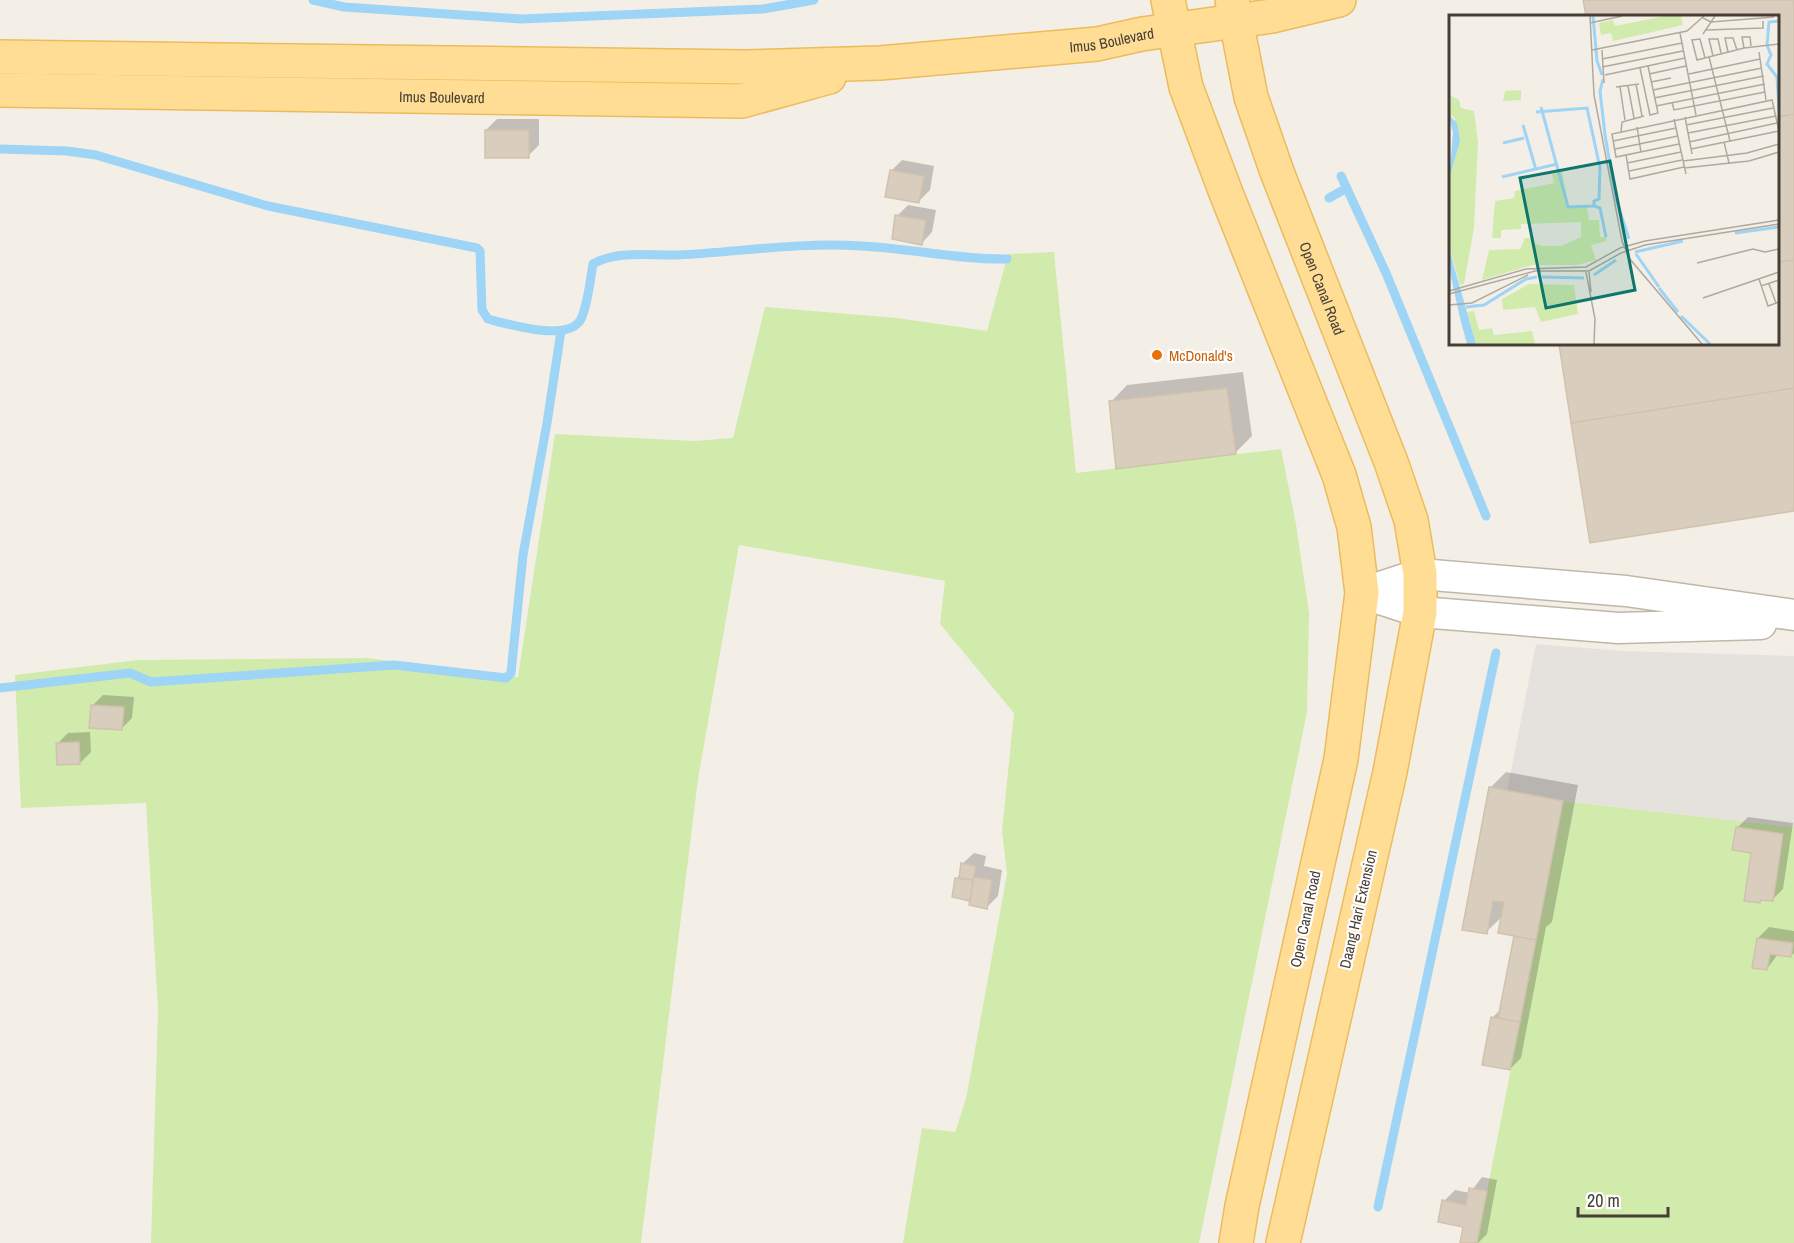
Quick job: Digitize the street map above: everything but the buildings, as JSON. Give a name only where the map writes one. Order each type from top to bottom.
[{"type":"main road","name":"Imus Boulevard","points":[[0,57],[745,67],[880,63],[1097,44],[1170,15],[1233,11],[1294,12],[1339,0]]},
{"type":"main road","name":"Open Canal Road","points":[[1233,11],[1251,98],[1277,172],[1391,462],[1410,520],[1420,574]]},
{"type":"main road","points":[[1170,15],[1186,87],[1339,475],[1354,527],[1362,592]]},
{"type":"main road","name":"Imus Boulevard","points":[[0,90],[742,100],[880,63]]},
{"type":"main road","name":"Daang Hari Extension","points":[[1283,1243],[1390,772],[1420,612],[1420,574]]},
{"type":"main road","name":"Open Canal Road","points":[[1236,1243],[1242,1206],[1341,759],[1362,592]]},
{"type":"street","points":[[1362,592],[1420,574],[1626,591],[1794,615]]},
{"type":"street","points":[[1362,592],[1420,612],[1618,628],[1794,623]]},
{"type":"green space","points":[[1054,252],[1076,473],[1281,449],[1296,524],[1309,613],[1307,712],[1199,1243],[903,1243],[922,1128],[955,1132],[966,1099],[1007,874],[1002,831],[1014,713],[940,624],[945,581],[739,545],[698,779],[641,1243],[151,1243],[158,1010],[146,803],[21,808],[15,675],[138,660],[367,658],[518,677],[555,434],[694,441],[733,438],[765,307],[897,318],[987,331],[1008,254]]},
{"type":"green space","points":[[1563,801],[1794,827],[1794,1243],[1477,1243]]},
{"type":"shaded area","points":[[1536,644],[1622,651],[1794,656],[1794,827],[1563,801],[1507,791]]},
{"type":"waterway","points":[[313,0],[344,7],[521,19],[763,9],[814,0]]},
{"type":"waterway","points":[[0,149],[67,151],[96,155],[268,206],[477,248],[480,251],[482,310],[488,319],[537,330],[564,330],[574,326],[581,319],[585,306],[593,264],[623,255],[678,255],[791,246],[837,245],[879,247],[970,258],[1007,259]]},
{"type":"waterway","points":[[1341,176],[1386,273],[1486,516]]},
{"type":"waterway","points":[[1329,198],[1347,188]]},
{"type":"waterway","points":[[0,688],[130,673],[151,682],[394,665],[506,678],[511,673],[523,555],[561,331]]},
{"type":"waterway","points":[[1378,1207],[1496,653]]},
{"type":"place","name":"McDonald's","points":[[1157,355]]}]
